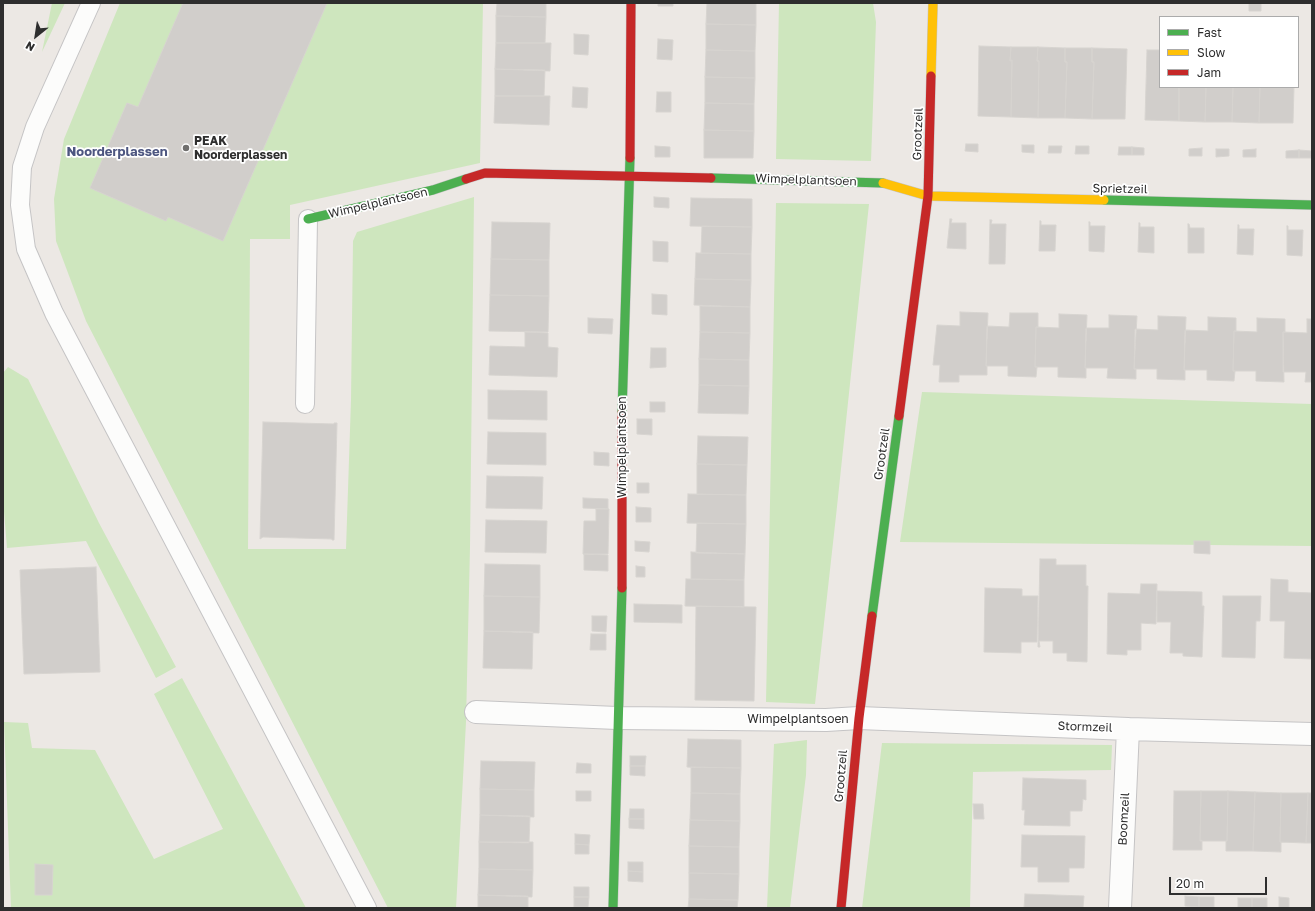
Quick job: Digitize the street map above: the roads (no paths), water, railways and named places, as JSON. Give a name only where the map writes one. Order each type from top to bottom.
[{"type":"street","name":"Wimpelplantsoen","points":[[613,908],[622,570],[622,415],[630,176],[631,3]]},
{"type":"street","name":"Grootzeil","points":[[841,908],[859,718],[928,196],[934,3]]},
{"type":"street","name":"Wimpelplantsoen","points":[[308,219],[433,190],[485,173],[886,183],[928,196]]},
{"type":"street","name":"Sprietzeil","points":[[928,196],[1312,205]]},
{"type":"street","name":"Wimpelplantsoen","points":[[476,712],[617,718],[826,720],[859,718]]},
{"type":"street","name":"Stormzeil","points":[[859,718],[1128,729],[1312,734]]},
{"type":"street","name":"Boomzeil","points":[[1120,908],[1128,729]]},
{"type":"lane","points":[[91,3],[35,127],[22,167],[20,205],[26,249],[54,313],[367,908]]},
{"type":"lane","name":"Wimpelplantsoen","points":[[305,404],[308,219]]},
{"type":"place","name":"PEAK Noorderplassen","points":[[186,148]]},
{"type":"district","name":"Noorderplassen","points":[[117,152]]}]
